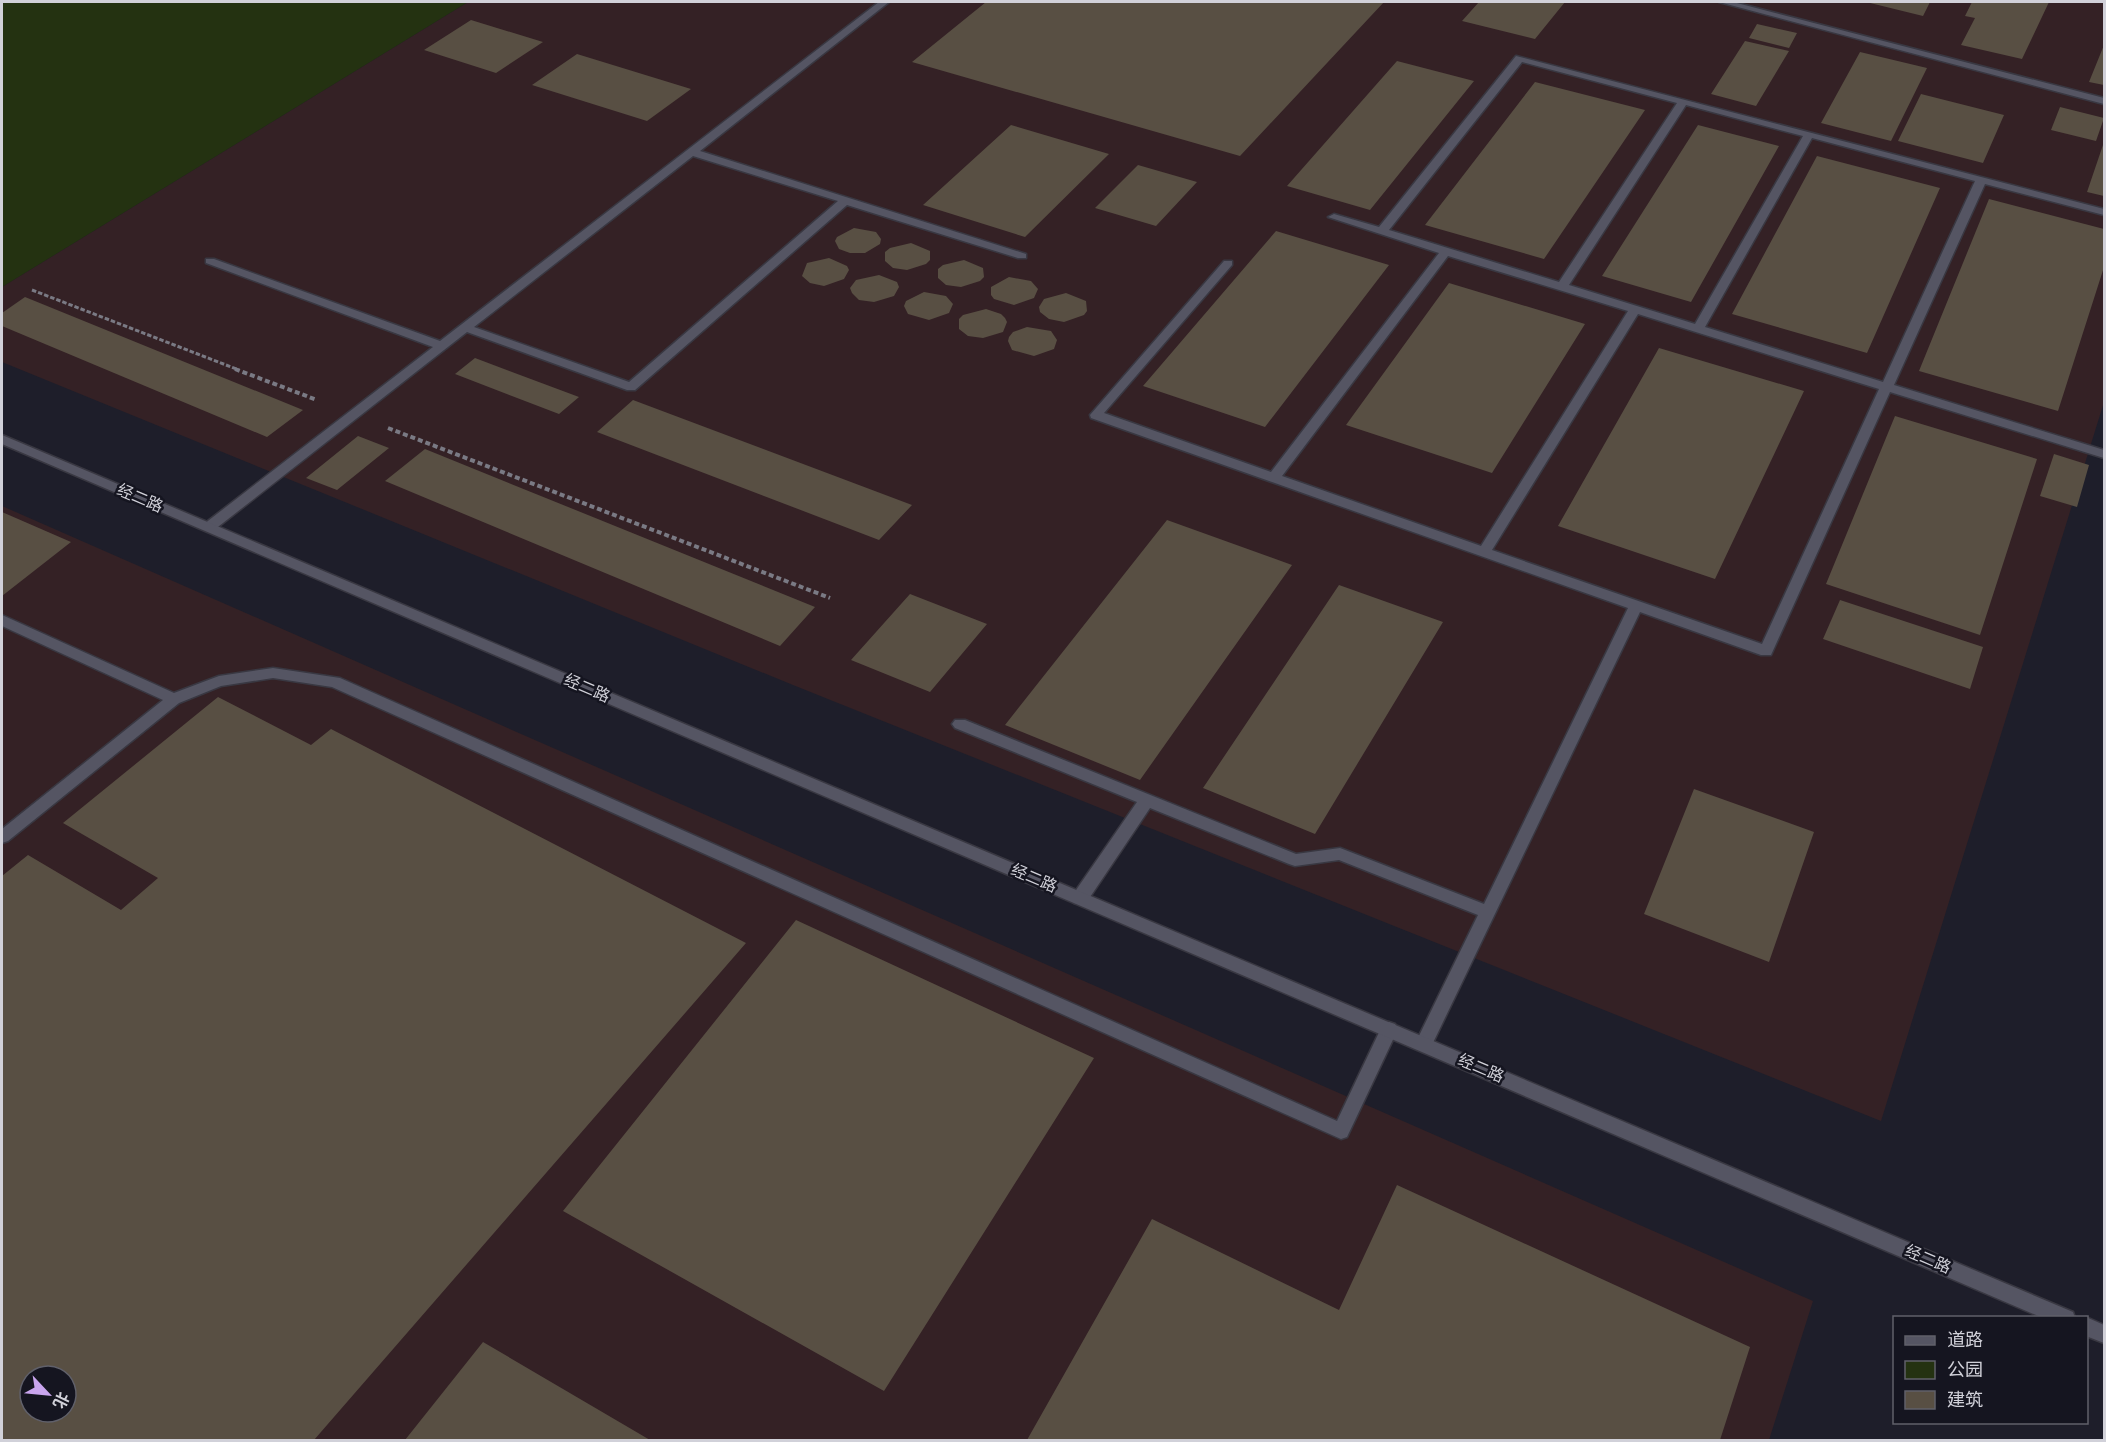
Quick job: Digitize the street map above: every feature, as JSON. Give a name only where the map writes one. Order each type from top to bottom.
[{"type":"street","points":[[209,527],[885,2]]},
{"type":"street","points":[[1724,2],[2104,101]]},
{"type":"street","points":[[1382,231],[1520,58],[2104,212]]},
{"type":"street","points":[[1562,287],[1683,101]]},
{"type":"street","points":[[1698,329],[1809,134]]},
{"type":"street","points":[[692,152],[1022,256]]},
{"type":"street","points":[[1228,263],[1096,415],[1766,651],[1981,180]]},
{"type":"street","points":[[466,328],[631,387],[846,200]]},
{"type":"street","points":[[1334,217],[2104,454]]},
{"type":"street","points":[[1273,477],[1446,251]]},
{"type":"street","points":[[210,261],[442,346]]},
{"type":"street","points":[[1484,552],[1635,309]]},
{"type":"street","name":"经二路","points":[[2,439],[2065,1316]]},
{"type":"street","points":[[1424,1044],[1636,605]]},
{"type":"street","points":[[2,620],[174,699]]},
{"type":"street","points":[[2,837],[174,699],[219,681],[273,673],[335,682],[1341,1131],[1389,1029]]},
{"type":"street","points":[[960,724],[1295,860],[1340,854],[1487,912]]},
{"type":"street","points":[[1080,898],[1147,800]]},
{"type":"street","points":[[2088,1327],[2104,1334]]},
{"type":"path","points":[[32,290],[830,598]]},
{"type":"shaded area","points":[[468,2],[2104,2],[2104,402],[1881,1121],[793,685],[2,362],[2,287]]},
{"type":"shaded area","points":[[2,506],[1813,1301],[1769,1440],[2,1440]]},
{"type":"green space","points":[[2,2],[468,2],[2,287]]},
{"type":"building","points":[[986,2],[1384,2],[1240,156],[912,62]]},
{"type":"building","points":[[1479,2],[1565,2],[1535,39],[1462,21]]},
{"type":"building","points":[[1866,2],[1930,2],[1923,16]]},
{"type":"building","points":[[1972,2],[2049,2],[2022,59],[1961,45],[1975,18],[1965,16]]},
{"type":"building","points":[[471,20],[543,42],[496,73],[424,50]]},
{"type":"building","points":[[1757,24],[1797,33],[1789,48],[1749,38]]},
{"type":"building","points":[[1745,41],[1789,51],[1756,106],[1711,94]]},
{"type":"building","points":[[2104,45],[2104,85],[2089,82]]},
{"type":"building","points":[[1860,52],[1927,68],[1891,141],[1821,123]]},
{"type":"building","points":[[577,54],[691,89],[647,121],[532,85]]},
{"type":"building","points":[[1397,61],[1474,81],[1370,210],[1287,186]]},
{"type":"building","points":[[1535,82],[1645,110],[1544,259],[1425,225]]},
{"type":"building","points":[[1921,94],[2004,115],[1983,163],[1898,141]]},
{"type":"building","points":[[2060,107],[2104,118],[2096,141],[2051,130]]},
{"type":"building","points":[[1011,125],[1109,154],[1025,237],[923,205]]},
{"type":"building","points":[[1698,125],[1779,146],[1691,302],[1602,276]]},
{"type":"building","points":[[2104,142],[2104,196],[2087,192]]},
{"type":"building","points":[[1817,156],[1940,188],[1867,353],[1732,314]]},
{"type":"building","points":[[1138,165],[1197,182],[1156,226],[1095,208]]},
{"type":"building","points":[[1989,199],[2104,229],[2104,267],[2058,411],[1919,371]]},
{"type":"building","points":[[854,228],[876,232],[881,239],[880,244],[865,253],[850,253],[839,249],[835,241],[837,237]]},
{"type":"building","points":[[1276,231],[1389,265],[1265,427],[1143,386]]},
{"type":"building","points":[[911,243],[930,251],[930,260],[926,264],[907,270],[893,268],[885,261],[885,252],[890,248]]},
{"type":"building","points":[[829,258],[847,266],[849,270],[844,279],[824,286],[810,283],[802,276],[807,263]]},
{"type":"building","points":[[964,260],[983,268],[984,277],[980,281],[961,287],[946,285],[938,278],[938,269],[943,265]]},
{"type":"building","points":[[879,275],[897,282],[899,287],[894,296],[874,302],[859,300],[852,293],[850,288],[856,280]]},
{"type":"building","points":[[1009,277],[1031,281],[1038,289],[1034,298],[1014,305],[994,299],[991,295],[991,287]]},
{"type":"building","points":[[1449,283],[1585,324],[1492,473],[1346,425]]},
{"type":"building","points":[[924,292],[946,296],[953,304],[949,313],[929,320],[908,314],[904,306],[906,301]]},
{"type":"building","points":[[1066,293],[1086,301],[1087,311],[1084,315],[1064,322],[1049,319],[1040,312],[1039,307],[1044,299]]},
{"type":"building","points":[[25,297],[303,410],[267,437],[2,326],[2,313]]},
{"type":"building","points":[[986,309],[1001,314],[1005,318],[1007,322],[1003,332],[983,338],[968,336],[959,329],[959,319],[963,315]]},
{"type":"building","points":[[1027,327],[1051,331],[1057,340],[1054,349],[1034,356],[1012,350],[1008,341],[1009,337],[1013,332]]},
{"type":"building","points":[[1659,348],[1804,391],[1715,579],[1558,526]]},
{"type":"building","points":[[475,358],[579,397],[559,414],[455,374]]},
{"type":"building","points":[[633,400],[912,505],[879,540],[597,432]]},
{"type":"building","points":[[1895,416],[2037,459],[1980,635],[1826,584]]},
{"type":"building","points":[[358,436],[389,448],[337,490],[306,478]]},
{"type":"building","points":[[425,449],[815,607],[780,646],[385,481]]},
{"type":"building","points":[[2054,454],[2089,465],[2077,507],[2040,496]]},
{"type":"building","points":[[2,512],[71,542],[2,596]]},
{"type":"building","points":[[1167,520],[1292,565],[1140,780],[1005,725]]},
{"type":"building","points":[[1339,585],[1443,622],[1315,834],[1203,788]]},
{"type":"building","points":[[910,594],[987,624],[930,692],[851,660]]},
{"type":"building","points":[[1840,600],[1983,647],[1970,689],[1823,639]]},
{"type":"building","points":[[218,697],[311,745],[331,729],[746,943],[314,1440],[2,1440],[2,876],[28,855],[121,910],[158,878],[63,823]]},
{"type":"building","points":[[1694,789],[1814,832],[1769,962],[1644,914]]},
{"type":"building","points":[[796,920],[1094,1058],[884,1391],[563,1211]]},
{"type":"building","points":[[1397,1185],[1750,1347],[1720,1440],[1027,1440],[1152,1219],[1339,1310]]},
{"type":"building","points":[[483,1342],[650,1440],[405,1440]]}]
